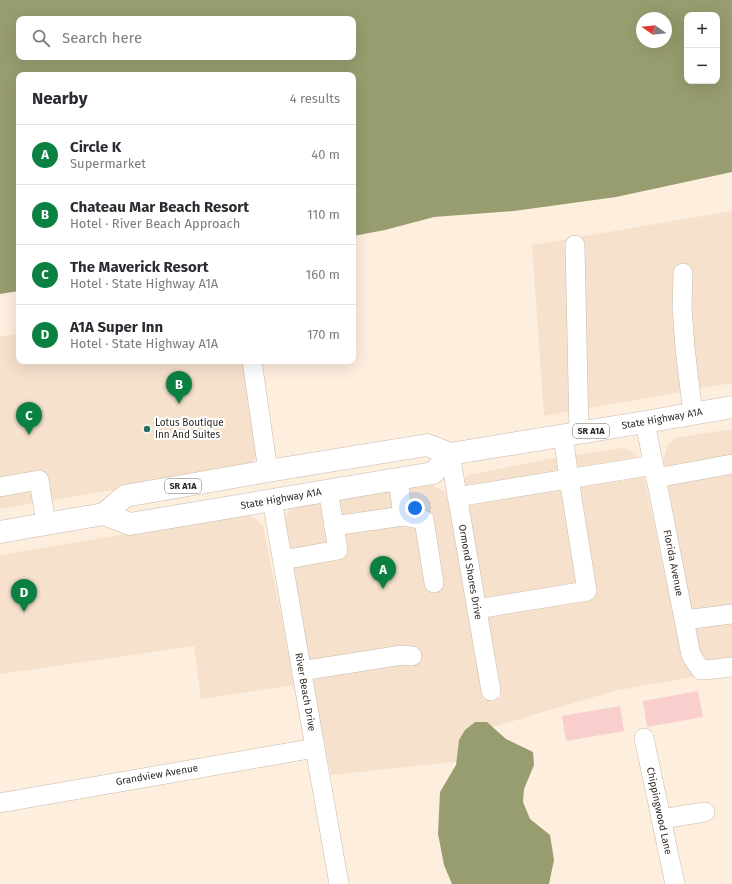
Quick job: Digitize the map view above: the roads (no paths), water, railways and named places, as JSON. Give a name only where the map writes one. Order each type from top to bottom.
[{"type":"main road","name":"State Highway A1A","points":[[104,514],[130,524],[398,479],[433,473],[450,454],[732,407]]},
{"type":"main road","name":"SR A1A","points":[[104,514],[125,496],[268,470],[427,445],[450,454]]},
{"type":"main road","points":[[272,500],[285,484],[314,463]]},
{"type":"main road","points":[[203,512],[232,502],[247,494],[259,485],[268,470]]},
{"type":"main road","points":[[0,532],[104,514]]},
{"type":"street","points":[[477,609],[587,591],[569,479],[576,245]]},
{"type":"street","points":[[683,273],[682,314],[693,414]]},
{"type":"street","points":[[252,364],[268,470]]},
{"type":"street","name":"Florida Avenue","points":[[645,422],[691,655],[701,670],[732,667]]},
{"type":"street","name":"Ormond Shores Drive","points":[[450,454],[491,691]]},
{"type":"street","points":[[457,497],[569,479],[732,464]]},
{"type":"street","points":[[398,479],[403,516]]},
{"type":"street","points":[[0,487],[39,480],[46,524]]},
{"type":"street","points":[[283,560],[338,550],[328,490]]},
{"type":"street","name":"River Beach Drive","points":[[272,500],[339,884]]},
{"type":"street","points":[[334,526],[403,516],[424,520],[434,583]]},
{"type":"street","points":[[684,620],[732,614]]},
{"type":"street","points":[[301,671],[402,655],[412,656]]},
{"type":"street","name":"Chippingwood Lane","points":[[644,738],[675,884]]},
{"type":"street","name":"Grandview Avenue","points":[[0,803],[315,748]]},
{"type":"street","points":[[661,819],[704,812]]},
{"type":"place","name":"Chateau Mar Beach Resort","points":[[179,404]]},
{"type":"place","name":"Lotus Boutique Inn And Suites","points":[[147,429]]},
{"type":"place","name":"The Maverick Resort","points":[[29,435]]},
{"type":"place","name":"Circle K","points":[[383,589]]},
{"type":"place","name":"A1A Super Inn","points":[[24,612]]}]
